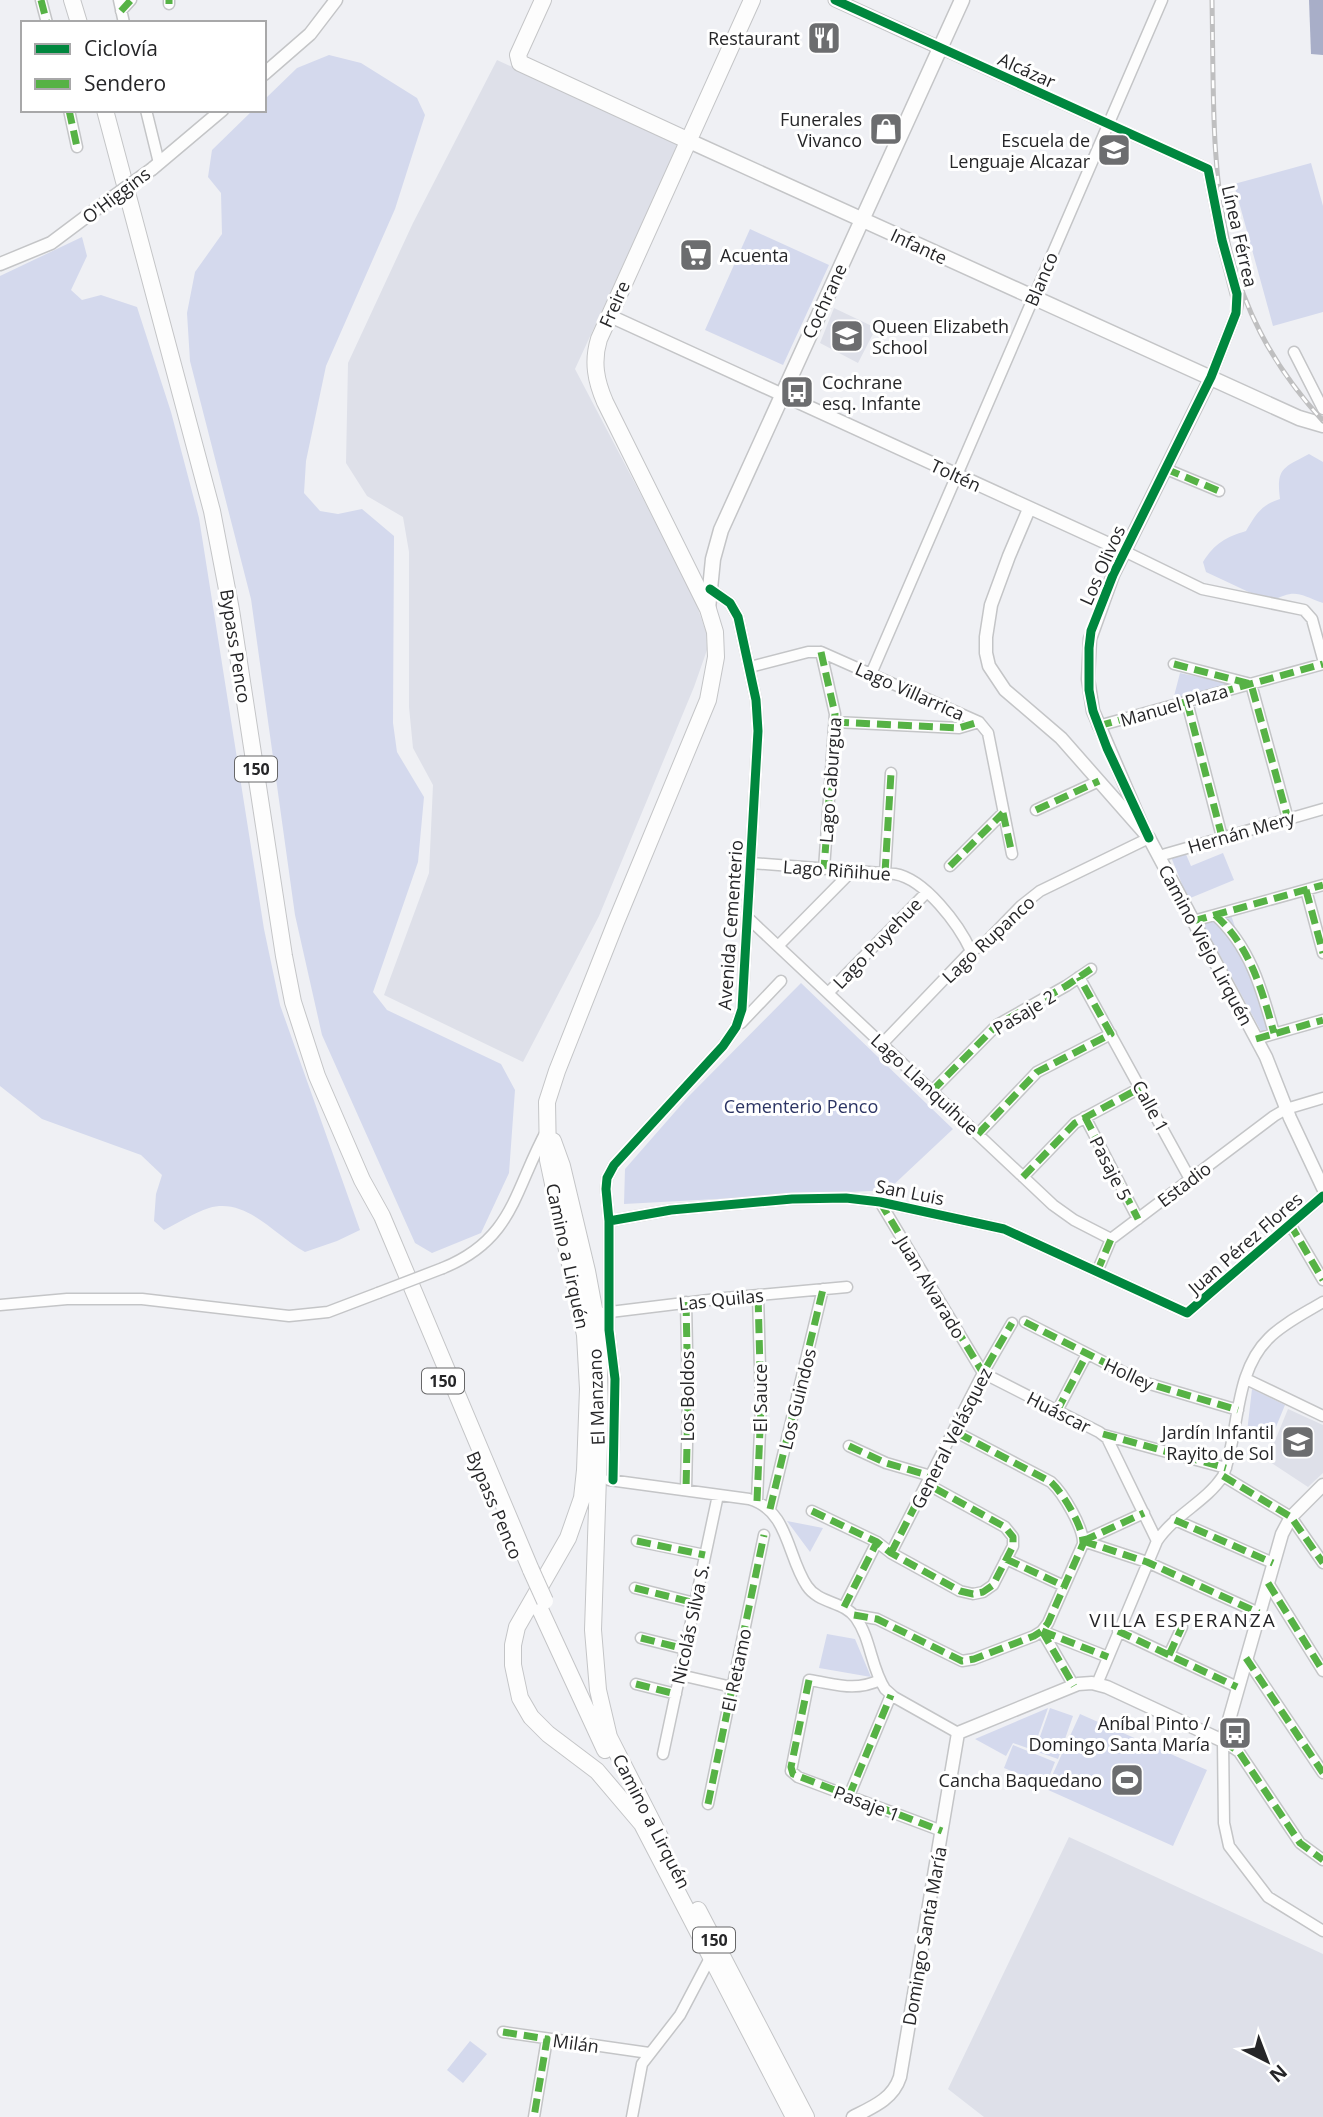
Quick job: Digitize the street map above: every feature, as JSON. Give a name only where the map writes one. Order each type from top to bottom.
[{"type":"main road","points":[[72,0],[78,21]]},
{"type":"main road","name":"Infante","points":[[543,0],[519,52],[518,61],[524,66],[1306,421],[1323,425]]},
{"type":"main road","name":"Freire","points":[[708,609],[597,383],[594,363],[596,347],[752,0]]},
{"type":"main road","name":"Cochrane","points":[[708,609],[717,539],[962,0]]},
{"type":"main road","name":"Bypass Penco","points":[[106,112],[212,511],[233,622],[293,1002],[313,1065],[362,1180],[372,1212],[529,1576],[642,1825]]},
{"type":"main road","name":"Camino a Lirquén","points":[[708,609],[715,632],[716,657],[708,700],[556,1071],[547,1102],[552,1179],[585,1335],[588,1390],[585,1471],[582,1498],[568,1538],[517,1627],[512,1654],[514,1677],[520,1698],[531,1717],[548,1734],[597,1771],[642,1825],[794,2117]]},
{"type":"main road","name":"Camino a Lirquén","points":[[547,1129],[562,1166],[602,1313],[600,1366],[606,1479],[594,1650],[598,1690],[609,1737],[806,2117]]},
{"type":"main road","name":"Bypass Penco","points":[[542,1604],[609,1737]]},
{"type":"street","points":[[41,0],[46,21]]},
{"type":"street","points":[[120,6],[131,0]]},
{"type":"street","points":[[266,72],[310,34],[336,0]]},
{"type":"street","name":"Alcázar","points":[[835,0],[854,4],[940,48],[1206,168]]},
{"type":"street","name":"Blanco","points":[[871,674],[1161,0]]},
{"type":"street","points":[[69,112],[77,146]]},
{"type":"street","points":[[146,112],[155,166]]},
{"type":"street","name":"O'Higgins","points":[[0,264],[51,243],[155,166],[220,112]]},
{"type":"street","name":"Línea Férrea","points":[[1206,168],[1237,294],[1236,313]]},
{"type":"street","name":"Los Olivos","points":[[1149,838],[1098,726],[1089,690],[1090,639],[1102,602],[1124,551],[1211,377],[1236,313]]},
{"type":"street","name":"Toltén","points":[[610,316],[1202,589],[1297,608],[1309,614],[1323,661]]},
{"type":"street","points":[[1294,352],[1323,409]]},
{"type":"street","points":[[1166,469],[1219,491]]},
{"type":"street","name":"Camino Viejo Lirquén","points":[[1030,509],[1005,565],[991,606],[986,629],[986,658],[992,673],[1006,690],[1061,738],[1149,838],[1276,1078],[1286,1109],[1322,1184]]},
{"type":"street","name":"Avenida Cementerio","points":[[709,589],[730,603],[735,610],[741,625],[757,709],[742,1009],[736,1027]]},
{"type":"street","points":[[750,667],[808,652],[821,652]]},
{"type":"street","name":"Lago Villarrica","points":[[821,652],[979,722],[988,733],[1012,854]]},
{"type":"street","name":"Lago Caburgua","points":[[821,652],[835,708],[824,869]]},
{"type":"street","name":"Manuel Plaza","points":[[1098,726],[1251,684],[1323,661]]},
{"type":"street","name":"Manuel Plaza","points":[[1174,664],[1251,684]]},
{"type":"street","points":[[1251,684],[1288,819]]},
{"type":"street","points":[[1186,702],[1222,837]]},
{"type":"street","points":[[835,722],[959,728],[979,722]]},
{"type":"street","points":[[884,873],[891,773]]},
{"type":"street","points":[[1036,810],[1102,785],[1113,786],[1120,778]]},
{"type":"street","name":"Hernán Mery","points":[[1158,856],[1323,809]]},
{"type":"street","points":[[950,866],[1003,813]]},
{"type":"street","name":"Lago Rupanco","points":[[882,1044],[971,951],[988,941],[1021,906],[1040,891],[1149,838]]},
{"type":"street","name":"Lago Riñihue","points":[[751,863],[908,877],[955,922],[971,951]]},
{"type":"street","points":[[778,946],[852,870]]},
{"type":"street","points":[[1193,921],[1323,885]]},
{"type":"street","points":[[1306,890],[1323,953]]},
{"type":"street","name":"Lago Puyehue","points":[[828,993],[926,893]]},
{"type":"street","points":[[1215,915],[1234,935],[1254,970],[1274,1033]]},
{"type":"street","name":"Lago Llanquihue","points":[[747,917],[1023,1177],[1066,1215],[1111,1239]]},
{"type":"street","name":"Pasaje 2","points":[[932,1091],[997,1025],[1091,969]]},
{"type":"street","points":[[978,1134],[1037,1072],[1111,1034],[1079,977]]},
{"type":"street","name":"Avenida Cementerio","points":[[602,1313],[610,1221],[606,1184],[611,1168],[678,1097],[736,1027],[781,981]]},
{"type":"street","points":[[1256,1039],[1323,1020]]},
{"type":"street","name":"Calle 1","points":[[1111,1034],[1190,1179]]},
{"type":"street","points":[[1023,1177],[1068,1129],[1084,1117],[1140,1088]]},
{"type":"street","name":"Estadio","points":[[1111,1239],[1274,1116],[1286,1109],[1323,1098]]},
{"type":"street","name":"Pasaje 5","points":[[1084,1117],[1138,1219]]},
{"type":"street","points":[[0,1305],[67,1299],[129,1298],[289,1316],[328,1312],[443,1268],[481,1247],[504,1223],[547,1129]]},
{"type":"street","name":"Juan Pérez Flores","points":[[1187,1312],[1323,1196]]},
{"type":"street","name":"San Luis","points":[[610,1221],[671,1210],[779,1200],[846,1198],[880,1202],[1004,1229],[1187,1312]]},
{"type":"street","name":"Juan Alvarado","points":[[880,1202],[983,1373]]},
{"type":"street","points":[[1290,1224],[1323,1280]]},
{"type":"street","points":[[1097,1272],[1111,1239]]},
{"type":"street","name":"Las Quilas","points":[[602,1313],[846,1287]]},
{"type":"street","name":"Los Guindos","points":[[770,1509],[823,1289]]},
{"type":"street","name":"El Sauce","points":[[757,1501],[761,1406],[758,1295]]},
{"type":"street","name":"Los Boldos","points":[[686,1302],[686,1490]]},
{"type":"street","points":[[1097,1684],[1157,1541],[1175,1520],[1214,1487],[1224,1472],[1253,1359],[1271,1336],[1323,1302]]},
{"type":"street","name":"Holley","points":[[1025,1322],[1157,1387],[1238,1410]]},
{"type":"street","name":"General Velásquez","points":[[891,1553],[983,1373],[1012,1323]]},
{"type":"street","points":[[1057,1410],[1087,1354]]},
{"type":"street","name":"Huáscar","points":[[983,1373],[1103,1434],[1112,1446],[1157,1541]]},
{"type":"street","points":[[1246,1379],[1323,1416]]},
{"type":"street","points":[[954,1431],[1051,1482],[1058,1489],[1076,1522],[1083,1541]]},
{"type":"street","points":[[1103,1434],[1224,1472],[1292,1517],[1323,1563]]},
{"type":"street","points":[[812,1511],[877,1542],[891,1553],[960,1591],[973,1594],[990,1587],[1006,1559],[1014,1541],[1009,1530],[929,1480],[849,1446]]},
{"type":"street","points":[[606,1479],[757,1501],[770,1509],[782,1526],[809,1588],[823,1599],[844,1607],[860,1624],[880,1680],[891,1695],[958,1733],[1074,1686],[1097,1684],[1223,1741],[1240,1752],[1300,1843],[1323,1860]]},
{"type":"street","points":[[1323,1485],[1292,1517],[1282,1534],[1223,1741],[1224,1823],[1230,1846],[1268,1896],[1323,1931]]},
{"type":"street","name":"Nicolás Silva S.","points":[[663,1754],[718,1495]]},
{"type":"street","points":[[854,1615],[877,1619],[962,1661],[974,1659],[1042,1631],[1083,1541],[1143,1513]]},
{"type":"street","points":[[1175,1520],[1273,1563]]},
{"type":"street","name":"El Retamo","points":[[708,1804],[764,1535]]},
{"type":"street","points":[[637,1541],[705,1555]]},
{"type":"street","points":[[1083,1541],[1147,1562],[1259,1614]]},
{"type":"street","points":[[844,1607],[877,1542]]},
{"type":"street","points":[[1006,1559],[1064,1586]]},
{"type":"street","points":[[1268,1583],[1323,1671]]},
{"type":"street","points":[[635,1588],[695,1603]]},
{"type":"street","points":[[1169,1655],[1182,1627]]},
{"type":"street","points":[[1042,1631],[1108,1657]]},
{"type":"street","points":[[1042,1631],[1074,1686]]},
{"type":"street","points":[[1118,1631],[1237,1687]]},
{"type":"street","points":[[641,1638],[685,1649]]},
{"type":"street","points":[[1246,1657],[1323,1773]]},
{"type":"street","points":[[680,1675],[732,1687]]},
{"type":"street","name":"Pasaje 1","points":[[880,1680],[855,1688],[809,1679],[791,1767],[793,1774],[942,1831]]},
{"type":"street","points":[[636,1684],[676,1694]]},
{"type":"street","points":[[849,1796],[891,1695]]},
{"type":"street","name":"Domingo Santa María","points":[[853,2117],[887,2098],[900,2077],[958,1733]]},
{"type":"street","points":[[632,2117],[639,2071],[649,2053],[681,2015],[710,1958]]},
{"type":"street","name":"Milán","points":[[503,2032],[649,2053]]},
{"type":"street","points":[[534,2117],[547,2039]]},
{"type":"shaded area","points":[[1309,0],[1323,0],[1323,55],[1311,54]]},
{"type":"shaded area","points":[[497,60],[679,143],[575,369],[693,594],[706,632],[707,650],[599,916],[523,1062],[384,995],[429,873],[433,785],[413,748],[409,707],[409,552],[403,517],[367,496],[346,463],[348,363],[413,223]]},
{"type":"shaded area","name":"Queen Elizabeth School","points":[[834,308],[876,328],[858,363],[820,343]]},
{"type":"shaded area","name":"Jardín Infantil Rayito de Sol","points":[[1288,1409],[1323,1425],[1323,1473],[1308,1487],[1267,1460]]},
{"type":"shaded area","points":[[1069,1837],[1323,1954],[1323,2117],[984,2117],[948,2089]]},
{"type":"green space","points":[[329,55],[361,63],[417,98],[425,115],[395,209],[326,366],[306,461],[304,493],[320,511],[338,514],[362,509],[394,536],[393,723],[397,752],[424,797],[418,862],[373,992],[387,1010],[501,1064],[515,1090],[509,1173],[481,1233],[432,1253],[415,1243],[322,1035],[295,915],[251,599],[190,361],[187,313],[195,272],[222,234],[221,193],[208,177],[212,150],[251,112],[266,112],[266,98],[297,68]]},
{"type":"green space","points":[[1311,163],[1323,206],[1323,312],[1273,326],[1234,184]]},
{"type":"green space","points":[[750,229],[829,265],[783,365],[705,330]]},
{"type":"green space","points":[[82,237],[87,256],[71,290],[82,300],[101,295],[137,307],[171,412],[199,518],[264,929],[280,1005],[360,1230],[305,1252],[260,1220],[236,1208],[209,1208],[164,1230],[154,1221],[156,1194],[162,1175],[141,1155],[42,1119],[0,1086],[0,276]]},
{"type":"green space","points":[[1309,454],[1323,462],[1323,603],[1297,594],[1286,595],[1270,602],[1206,572],[1203,562],[1212,550],[1227,538],[1246,531],[1260,511],[1280,499],[1279,481],[1283,470]]},
{"type":"green space","points":[[1180,673],[1232,684],[1173,700]]},
{"type":"green space","points":[[1185,852],[1191,866],[1223,853],[1234,880],[1188,899],[1171,857]]},
{"type":"green space","points":[[1231,915],[1270,1030],[1262,1033],[1202,922]]},
{"type":"green space","name":"Cementerio Penco","points":[[801,983],[953,1129],[888,1190],[624,1204],[625,1169],[688,1097]]},
{"type":"green space","points":[[1252,1389],[1285,1405],[1271,1439],[1247,1432]]},
{"type":"green space","points":[[787,1521],[823,1528],[810,1552]]},
{"type":"green space","points":[[827,1634],[855,1639],[871,1677],[819,1668]]},
{"type":"green space","points":[[1048,1708],[1033,1750],[1013,1743],[1006,1756],[975,1739]]},
{"type":"green space","points":[[1050,1708],[1073,1716],[1058,1759],[1035,1751]]},
{"type":"green space","name":"Cancha Baquedano","points":[[1080,1714],[1207,1770],[1173,1846],[1046,1789]]},
{"type":"green space","points":[[1013,1745],[1055,1762],[1046,1785],[1004,1768]]},
{"type":"green space","points":[[470,2041],[487,2054],[463,2083],[447,2070]]},
{"type":"railway","points":[[1212,0],[1217,171],[1224,223],[1236,274],[1256,323],[1284,372],[1323,421]]},
{"type":"marked path","points":[[41,0],[46,21]]},
{"type":"marked path","points":[[121,11],[131,0]]},
{"type":"marked path","points":[[69,112],[77,147]]},
{"type":"marked path","points":[[1166,469],[1219,491]]},
{"type":"marked path","points":[[821,652],[835,714],[824,869]]},
{"type":"marked path","points":[[1174,664],[1251,684],[1288,819]]},
{"type":"marked path","points":[[1098,726],[1323,664]]},
{"type":"marked path","points":[[1187,702],[1222,837]]},
{"type":"marked path","points":[[835,722],[959,728],[979,722]]},
{"type":"marked path","points":[[885,873],[891,773]]},
{"type":"marked path","points":[[1036,810],[1099,781]]},
{"type":"marked path","points":[[1003,813],[1012,854]]},
{"type":"marked path","points":[[950,866],[1003,813]]},
{"type":"marked path","points":[[1193,921],[1323,885]]},
{"type":"marked path","points":[[1306,890],[1323,953]]},
{"type":"marked path","points":[[1215,915],[1227,927],[1246,955],[1274,1033]]},
{"type":"marked path","points":[[932,1091],[997,1025],[1091,969]]},
{"type":"marked path","points":[[978,1134],[1037,1072],[1111,1034],[1079,977]]},
{"type":"marked path","points":[[1256,1039],[1323,1020]]},
{"type":"marked path","points":[[1023,1177],[1075,1123],[1140,1088]]},
{"type":"marked path","points":[[1085,1117],[1138,1219]]},
{"type":"marked path","points":[[880,1202],[983,1373]]},
{"type":"marked path","points":[[1290,1224],[1323,1280]]},
{"type":"marked path","points":[[1097,1272],[1111,1239]]},
{"type":"marked path","points":[[770,1509],[823,1289]]},
{"type":"marked path","points":[[757,1501],[761,1406],[758,1295]]},
{"type":"marked path","points":[[686,1302],[686,1490]]},
{"type":"marked path","points":[[1025,1322],[1143,1382],[1238,1410]]},
{"type":"marked path","points":[[891,1553],[983,1373],[1012,1323]]},
{"type":"marked path","points":[[1057,1411],[1087,1354]]},
{"type":"marked path","points":[[854,1615],[877,1619],[962,1661],[1034,1636],[1048,1623],[1083,1544],[1076,1520],[1067,1502],[1051,1482],[954,1431]]},
{"type":"marked path","points":[[1103,1434],[1226,1468]]},
{"type":"marked path","points":[[849,1446],[886,1463],[931,1476]]},
{"type":"marked path","points":[[1223,1476],[1291,1517],[1323,1563]]},
{"type":"marked path","points":[[812,1511],[877,1542],[891,1553],[960,1591],[973,1594],[983,1592],[993,1585],[1013,1546],[1013,1537],[1005,1527],[927,1484]]},
{"type":"marked path","points":[[1083,1541],[1144,1513]]},
{"type":"marked path","points":[[1175,1520],[1273,1563]]},
{"type":"marked path","points":[[708,1804],[764,1535]]},
{"type":"marked path","points":[[637,1541],[705,1555]]},
{"type":"marked path","points":[[1083,1541],[1147,1562],[1259,1613]]},
{"type":"marked path","points":[[844,1607],[877,1542]]},
{"type":"marked path","points":[[1006,1559],[1064,1586]]},
{"type":"marked path","points":[[1268,1583],[1323,1671]]},
{"type":"marked path","points":[[635,1588],[695,1603]]},
{"type":"marked path","points":[[1169,1655],[1182,1627]]},
{"type":"marked path","points":[[1042,1631],[1108,1657]]},
{"type":"marked path","points":[[1042,1631],[1074,1686]]},
{"type":"marked path","points":[[1118,1631],[1237,1687]]},
{"type":"marked path","points":[[641,1638],[685,1649]]},
{"type":"marked path","points":[[1246,1658],[1323,1773]]},
{"type":"marked path","points":[[809,1680],[791,1767],[793,1774],[942,1831]]},
{"type":"marked path","points":[[636,1684],[676,1694]]},
{"type":"marked path","points":[[849,1796],[891,1695]]},
{"type":"marked path","points":[[1223,1741],[1239,1752],[1300,1843],[1323,1860]]},
{"type":"marked path","points":[[503,2032],[547,2039],[534,2117]]},
{"type":"cycle path","points":[[835,0],[1208,169],[1222,240],[1237,294],[1236,313],[1211,377],[1113,575],[1091,631],[1089,648],[1089,690],[1093,711],[1107,748],[1149,838]]},
{"type":"cycle path","name":"El Manzano","points":[[613,1480],[615,1379],[609,1330],[607,1178],[614,1165],[723,1046],[736,1027],[742,1009],[758,731],[756,700],[738,617],[730,603],[710,589]]},
{"type":"cycle path","points":[[609,1221],[671,1210],[792,1199],[846,1198],[880,1202],[1004,1229],[1187,1313],[1323,1196]]},
{"type":"place","name":"Restaurant","points":[[824,38]]},
{"type":"place","name":"Funerales Vivanco","points":[[886,129]]},
{"type":"place","name":"Escuela de Lenguaje Alcazar","points":[[1114,150]]},
{"type":"place","name":"Acuenta","points":[[696,255]]},
{"type":"place","name":"Queen Elizabeth School","points":[[847,336]]},
{"type":"place","name":"Cochrane esq. Infante","points":[[797,392]]},
{"type":"place","name":"Jardín Infantil Rayito de Sol","points":[[1298,1442]]},
{"type":"place","name":"Aníbal Pinto / Domingo Santa María","points":[[1235,1733]]},
{"type":"place","name":"Cancha Baquedano","points":[[1127,1780]]},
{"type":"district","name":"VILLA ESPERANZA","points":[[1183,1620]]}]
